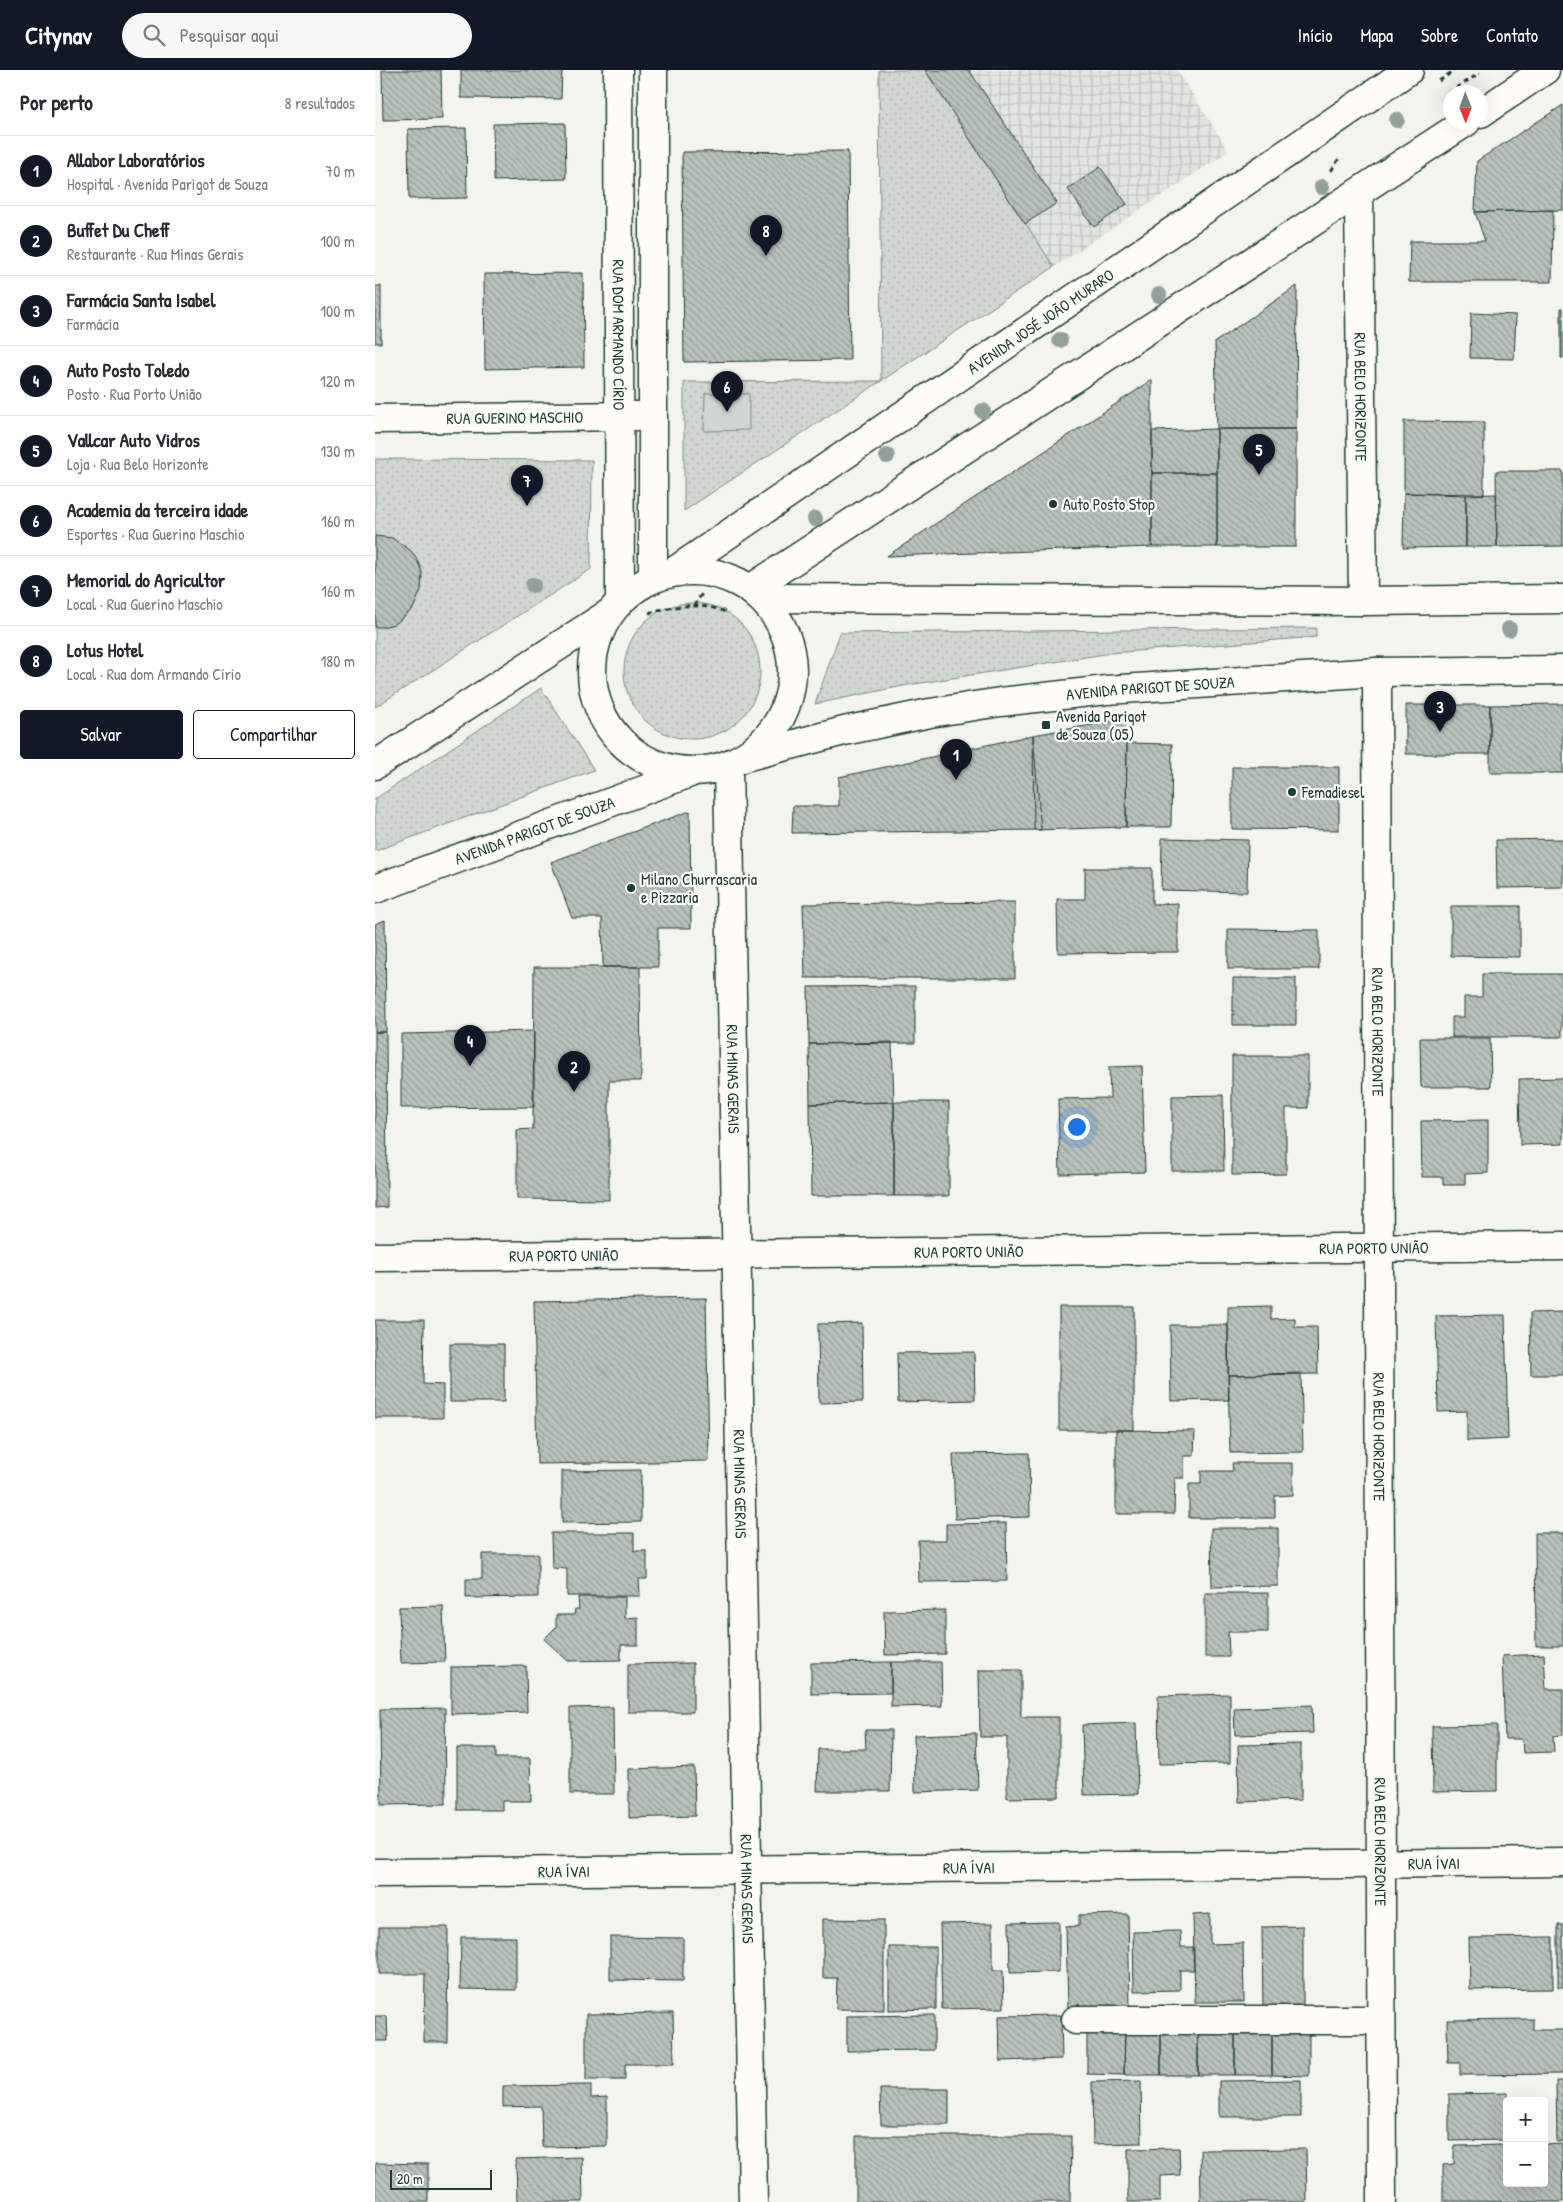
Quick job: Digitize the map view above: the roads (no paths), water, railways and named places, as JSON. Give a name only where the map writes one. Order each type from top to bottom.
[{"type":"street","name":"RUA DOM ARMANDO CÍRIO","points":[[614,607],[620,417],[618,70]]},
{"type":"street","points":[[653,70],[654,416],[663,575],[694,570],[716,573],[739,582],[756,593],[782,625],[792,653],[792,683],[784,712],[768,737],[736,761]]},
{"type":"street","name":"AVENIDA JOSÉ JOÃO MURARO","points":[[614,607],[636,587],[663,575],[1409,70]]},
{"type":"street","points":[[1488,108],[1545,70]]},
{"type":"street","points":[[756,593],[1454,130]]},
{"type":"street","name":"RUA BELO HORIZONTE","points":[[1359,193],[1363,601]]},
{"type":"street","name":"RUA GUERINO MASCHIO","points":[[375,418],[654,416]]},
{"type":"street","points":[[756,593],[1363,601],[1563,599]]},
{"type":"street","points":[[375,765],[614,607]]},
{"type":"street","points":[[614,607],[593,645],[590,676],[597,706],[612,733],[635,754],[663,767],[693,772]]},
{"type":"street","name":"AVENIDA PARIGOT DE SOUZA","points":[[375,889],[693,772],[844,731],[930,713],[1000,702],[1107,690],[1377,672],[1563,670]]},
{"type":"street","name":"RUA BELO HORIZONTE","points":[[1377,672],[1381,2202]]},
{"type":"street","name":"RUA MINAS GERAIS","points":[[736,761],[736,1254],[753,2202]]},
{"type":"street","name":"RUA PORTO UNIÃO","points":[[375,1257],[1563,1246]]},
{"type":"street","name":"RUA ÍVAI","points":[[375,1873],[1563,1862]]},
{"type":"street","points":[[1076,2020],[1381,2020]]},
{"type":"place","name":"Lotus Hotel","points":[[766,256]]},
{"type":"place","name":"Academia da terceira idade","points":[[727,412]]},
{"type":"place","name":"Vallcar Auto Vidros","points":[[1259,475]]},
{"type":"place","name":"Auto Posto Stop","points":[[1053,504]]},
{"type":"place","name":"Memorial do Agricultor","points":[[527,506]]},
{"type":"place","name":"Avenida Parigot de Souza (05)","points":[[1046,725]]},
{"type":"place","name":"Farmácia Santa Isabel","points":[[1440,732]]},
{"type":"place","name":"Allabor Laboratórios","points":[[956,780]]},
{"type":"place","name":"Femadiesel","points":[[1292,792]]},
{"type":"place","name":"Milano Churrascaria e Pizzaria","points":[[631,888]]},
{"type":"place","name":"Auto Posto Toledo","points":[[470,1066]]},
{"type":"place","name":"Buffet Du Cheff","points":[[574,1092]]}]
